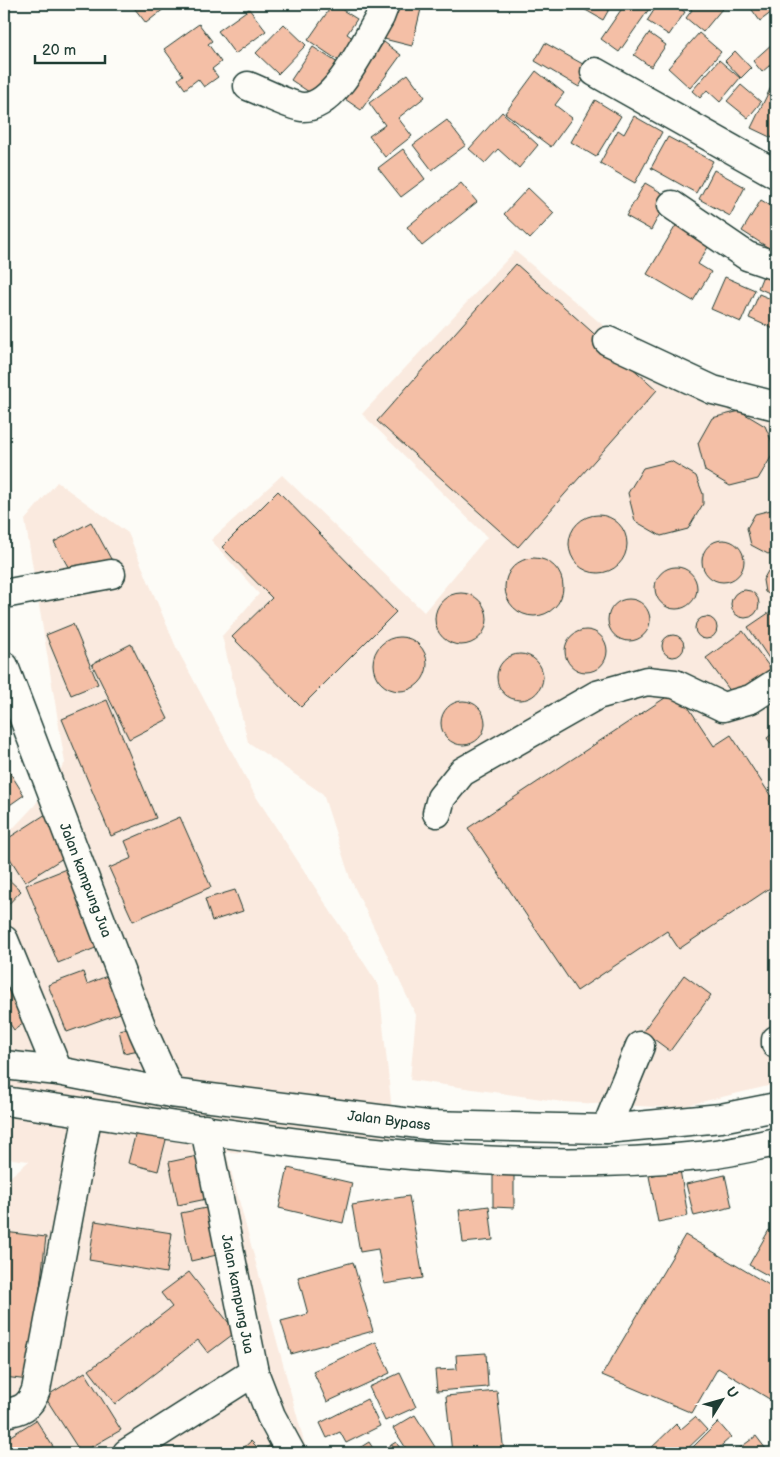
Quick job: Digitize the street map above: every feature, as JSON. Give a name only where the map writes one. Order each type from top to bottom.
[{"type":"main road","points":[[248,86],[302,107],[320,102],[337,89],[380,17],[385,4]]},
{"type":"main road","points":[[595,72],[776,174]]},
{"type":"main road","points":[[672,205],[748,256],[776,266]]},
{"type":"main road","points":[[608,341],[713,390],[776,406]]},
{"type":"main road","points":[[4,594],[111,574]]},
{"type":"main road","name":"Jalan kampung Jua","points":[[5,674],[143,1031],[171,1092]]},
{"type":"main road","points":[[436,813],[445,792],[462,772],[598,694],[646,681],[675,684],[723,707],[750,699],[776,682]]},
{"type":"main road","points":[[4,940],[58,1071]]},
{"type":"main road","points":[[606,1130],[640,1046]]},
{"type":"main road","name":"Jalan Bypass","points":[[4,1065],[58,1071],[171,1092],[427,1125],[606,1130],[722,1118],[776,1107]]},
{"type":"main road","points":[[4,1101],[205,1129],[471,1161],[616,1162],[701,1156],[776,1142]]},
{"type":"main road","points":[[4,1413],[26,1408],[32,1402],[36,1390],[88,1112]]},
{"type":"main road","name":"Jalan kampung Jua","points":[[205,1129],[254,1372],[271,1416],[291,1453]]},
{"type":"main road","points":[[127,1453],[254,1372]]},
{"type":"shaded area","points":[[515,251],[617,337],[776,412],[776,1084],[676,1108],[563,1102],[410,1080],[416,1015],[350,878],[323,794],[248,742],[222,636],[259,594],[211,540],[282,475],[424,612],[487,537],[362,414]]},
{"type":"shaded area","points":[[57,482],[128,533],[176,647],[255,795],[379,986],[397,1159],[226,1152],[307,1453],[4,1453],[4,1182],[29,1161],[4,1158],[4,838],[34,806],[65,763],[25,520]]},
{"type":"building","points":[[131,4],[170,4],[146,23]]},
{"type":"building","points":[[333,4],[357,19],[347,34],[360,43],[345,65],[308,40]]},
{"type":"building","points":[[393,4],[421,9],[412,46],[384,39]]},
{"type":"building","points":[[575,4],[612,4],[603,20]]},
{"type":"building","points":[[625,4],[642,4],[649,9],[619,52],[601,39]]},
{"type":"building","points":[[658,4],[673,4],[685,12],[669,35],[647,21]]},
{"type":"building","points":[[684,4],[726,4],[703,32],[686,18],[692,10]]},
{"type":"building","points":[[751,4],[776,4],[776,9],[760,21],[750,7]]},
{"type":"building","points":[[249,9],[266,31],[235,54],[218,31]]},
{"type":"building","points":[[199,24],[212,41],[208,44],[221,62],[212,69],[218,77],[204,87],[198,79],[185,89],[178,79],[183,75],[164,49]]},
{"type":"building","points":[[284,24],[306,45],[278,74],[256,53]]},
{"type":"building","points":[[649,33],[666,45],[651,67],[634,55]]},
{"type":"building","points":[[699,33],[721,52],[690,88],[668,68]]},
{"type":"building","points":[[384,42],[401,55],[361,110],[336,93],[361,73]]},
{"type":"building","points":[[545,43],[590,68],[579,87],[535,61]]},
{"type":"building","points":[[773,43],[776,46],[776,60],[762,72],[753,61]]},
{"type":"building","points":[[313,47],[341,65],[318,98],[291,80]]},
{"type":"building","points":[[735,51],[751,68],[741,78],[725,61]]},
{"type":"building","points":[[719,60],[740,78],[720,102],[707,90],[700,98],[692,91]]},
{"type":"building","points":[[536,71],[564,93],[555,105],[572,118],[551,147],[505,113]]},
{"type":"building","points":[[408,74],[425,97],[398,118],[412,136],[385,157],[369,136],[385,125],[369,103]]},
{"type":"building","points":[[773,83],[776,85],[776,130],[772,138],[751,128]]},
{"type":"building","points":[[741,85],[761,102],[748,118],[727,101]]},
{"type":"building","points":[[595,100],[621,116],[596,157],[571,142]]},
{"type":"building","points":[[502,112],[538,145],[519,168],[498,149],[485,163],[469,149]]},
{"type":"building","points":[[634,116],[662,132],[635,183],[600,163],[618,130],[624,134]]},
{"type":"building","points":[[447,120],[466,145],[432,170],[413,145]]},
{"type":"building","points":[[668,137],[713,161],[696,193],[651,168]]},
{"type":"building","points":[[403,149],[425,179],[401,197],[378,168]]},
{"type":"building","points":[[714,170],[745,187],[730,216],[699,199]]},
{"type":"building","points":[[461,183],[477,202],[422,246],[407,227]]},
{"type":"building","points":[[645,183],[669,197],[651,230],[626,216]]},
{"type":"building","points":[[528,188],[554,213],[530,239],[504,214]]},
{"type":"building","points":[[761,200],[776,209],[776,242],[772,250],[742,231]]},
{"type":"building","points":[[681,217],[714,237],[698,264],[711,272],[693,301],[647,274]]},
{"type":"building","points":[[768,263],[776,267],[776,296],[758,288]]},
{"type":"building","points":[[516,264],[657,390],[518,547],[377,421]]},
{"type":"building","points":[[725,277],[755,290],[741,322],[711,309]]},
{"type":"building","points":[[759,294],[776,301],[776,330],[749,318]]},
{"type":"building","points":[[740,411],[765,426],[773,444],[773,454],[758,479],[730,486],[705,471],[698,443],[712,418]]},
{"type":"building","points":[[671,461],[696,476],[703,494],[703,504],[688,529],[661,536],[635,521],[628,493],[643,468]]},
{"type":"building","points":[[278,491],[396,612],[301,707],[232,637],[272,598],[222,547]]},
{"type":"building","points":[[771,510],[776,512],[776,551],[768,554],[751,545],[747,528],[755,514]]},
{"type":"building","points":[[598,515],[609,517],[622,528],[627,544],[625,555],[614,568],[598,573],[587,571],[574,560],[569,544],[571,533],[582,520]]},
{"type":"building","points":[[91,522],[111,559],[75,579],[54,542]]},
{"type":"building","points":[[723,540],[738,546],[744,561],[738,576],[723,582],[708,576],[702,561],[708,546]]},
{"type":"building","points":[[528,558],[540,558],[555,566],[563,581],[563,593],[555,608],[540,616],[528,616],[513,608],[505,593],[505,581],[513,566]]},
{"type":"building","points":[[676,567],[691,573],[697,588],[691,603],[676,609],[661,603],[655,588],[661,573]]},
{"type":"building","points":[[776,569],[775,597],[765,592],[763,580],[768,571]]},
{"type":"building","points":[[745,590],[755,594],[759,604],[755,614],[745,618],[735,614],[731,604],[735,594]]},
{"type":"building","points":[[461,593],[475,597],[483,605],[487,619],[483,633],[475,641],[461,645],[447,641],[439,633],[435,619],[439,605],[447,597]]},
{"type":"building","points":[[629,599],[644,605],[650,620],[644,635],[629,641],[614,635],[608,620],[614,605]]},
{"type":"building","points":[[776,608],[776,669],[748,627]]},
{"type":"building","points":[[706,617],[714,620],[717,628],[714,636],[706,639],[698,636],[695,628],[698,620]]},
{"type":"building","points":[[73,624],[98,684],[71,695],[46,635]]},
{"type":"building","points":[[586,630],[601,636],[607,651],[601,666],[586,672],[571,666],[565,651],[571,636]]},
{"type":"building","points":[[743,631],[771,669],[734,696],[706,658]]},
{"type":"building","points":[[673,635],[681,638],[684,646],[681,654],[673,657],[665,654],[662,646],[665,638]]},
{"type":"building","points":[[395,637],[405,637],[415,641],[423,649],[427,664],[423,679],[415,687],[405,691],[395,691],[385,687],[377,679],[373,669],[373,659],[377,649],[385,641]]},
{"type":"building","points":[[131,644],[168,719],[129,739],[92,664]]},
{"type":"building","points":[[520,654],[533,658],[539,664],[543,677],[539,690],[533,696],[520,700],[507,696],[501,690],[497,677],[501,664],[507,658]]},
{"type":"building","points":[[677,690],[714,746],[731,735],[776,804],[776,884],[679,949],[667,931],[577,991],[468,828]]},
{"type":"building","points":[[4,700],[19,720],[4,731]]},
{"type":"building","points":[[107,700],[156,818],[111,836],[62,719]]},
{"type":"building","points":[[467,701],[479,707],[484,714],[484,732],[479,739],[472,744],[459,745],[451,742],[444,735],[441,719],[444,711],[451,704]]},
{"type":"building","points":[[776,731],[776,751],[767,738]]},
{"type":"building","points":[[4,763],[24,795],[4,809]]},
{"type":"building","points":[[46,814],[71,853],[25,882],[4,849],[4,841]]},
{"type":"building","points":[[180,817],[211,887],[133,921],[109,868],[132,858],[125,841]]},
{"type":"building","points":[[71,867],[103,945],[58,963],[26,885]]},
{"type":"building","points":[[4,875],[21,891],[4,909]]},
{"type":"building","points":[[235,890],[243,911],[212,921],[205,899]]},
{"type":"building","points":[[83,972],[87,984],[112,974],[126,1011],[67,1032],[48,985]]},
{"type":"building","points":[[684,975],[711,995],[670,1051],[643,1031]]},
{"type":"building","points":[[4,979],[30,1019],[14,1030],[4,1015]]},
{"type":"building","points":[[138,1026],[144,1049],[124,1053],[119,1030]]},
{"type":"building","points":[[137,1128],[167,1136],[158,1171],[128,1163]]},
{"type":"building","points":[[202,1155],[211,1198],[178,1205],[169,1162]]},
{"type":"building","points":[[288,1168],[352,1183],[343,1223],[279,1208]]},
{"type":"building","points":[[680,1170],[688,1216],[658,1222],[649,1176]]},
{"type":"building","points":[[493,1171],[514,1172],[514,1208],[493,1207]]},
{"type":"building","points":[[725,1175],[732,1207],[694,1216],[686,1184]]},
{"type":"building","points":[[409,1196],[423,1278],[384,1284],[378,1249],[360,1252],[352,1205]]},
{"type":"building","points":[[489,1206],[493,1240],[463,1243],[459,1210]]},
{"type":"building","points":[[211,1207],[221,1254],[191,1261],[181,1213]]},
{"type":"building","points":[[95,1221],[172,1233],[166,1273],[89,1260]]},
{"type":"building","points":[[769,1230],[776,1234],[776,1262],[769,1276],[749,1265]]},
{"type":"building","points":[[4,1232],[46,1237],[29,1380],[4,1377]]},
{"type":"building","points":[[685,1235],[776,1289],[776,1403],[718,1368],[692,1413],[602,1375]]},
{"type":"building","points":[[353,1262],[373,1331],[291,1354],[281,1321],[308,1314],[298,1277]]},
{"type":"building","points":[[189,1272],[236,1332],[208,1353],[198,1340],[115,1404],[89,1370],[172,1307],[161,1293]]},
{"type":"building","points":[[376,1342],[390,1373],[327,1402],[313,1371]]},
{"type":"building","points":[[486,1353],[488,1387],[437,1391],[435,1370],[457,1369],[456,1355]]},
{"type":"building","points":[[85,1372],[121,1430],[81,1453],[45,1397]]},
{"type":"building","points":[[400,1373],[416,1407],[385,1421],[369,1387]]},
{"type":"building","points":[[497,1391],[504,1453],[452,1453],[446,1396]]},
{"type":"building","points":[[367,1399],[380,1426],[346,1443],[340,1432],[327,1438],[320,1423]]},
{"type":"building","points":[[415,1415],[435,1447],[425,1453],[409,1453],[393,1428]]},
{"type":"building","points":[[695,1417],[707,1430],[683,1453],[646,1453],[676,1424],[681,1429]]},
{"type":"building","points":[[36,1420],[57,1453],[4,1453],[4,1440]]},
{"type":"building","points":[[718,1422],[731,1437],[713,1453],[689,1453],[688,1452]]},
{"type":"building","points":[[756,1436],[769,1453],[733,1453]]},
{"type":"building","points":[[251,1441],[262,1452],[271,1444],[280,1453],[238,1453]]},
{"type":"building","points":[[369,1442],[376,1453],[353,1452]]},
{"type":"building","points":[[396,1442],[403,1453],[378,1453]]}]
